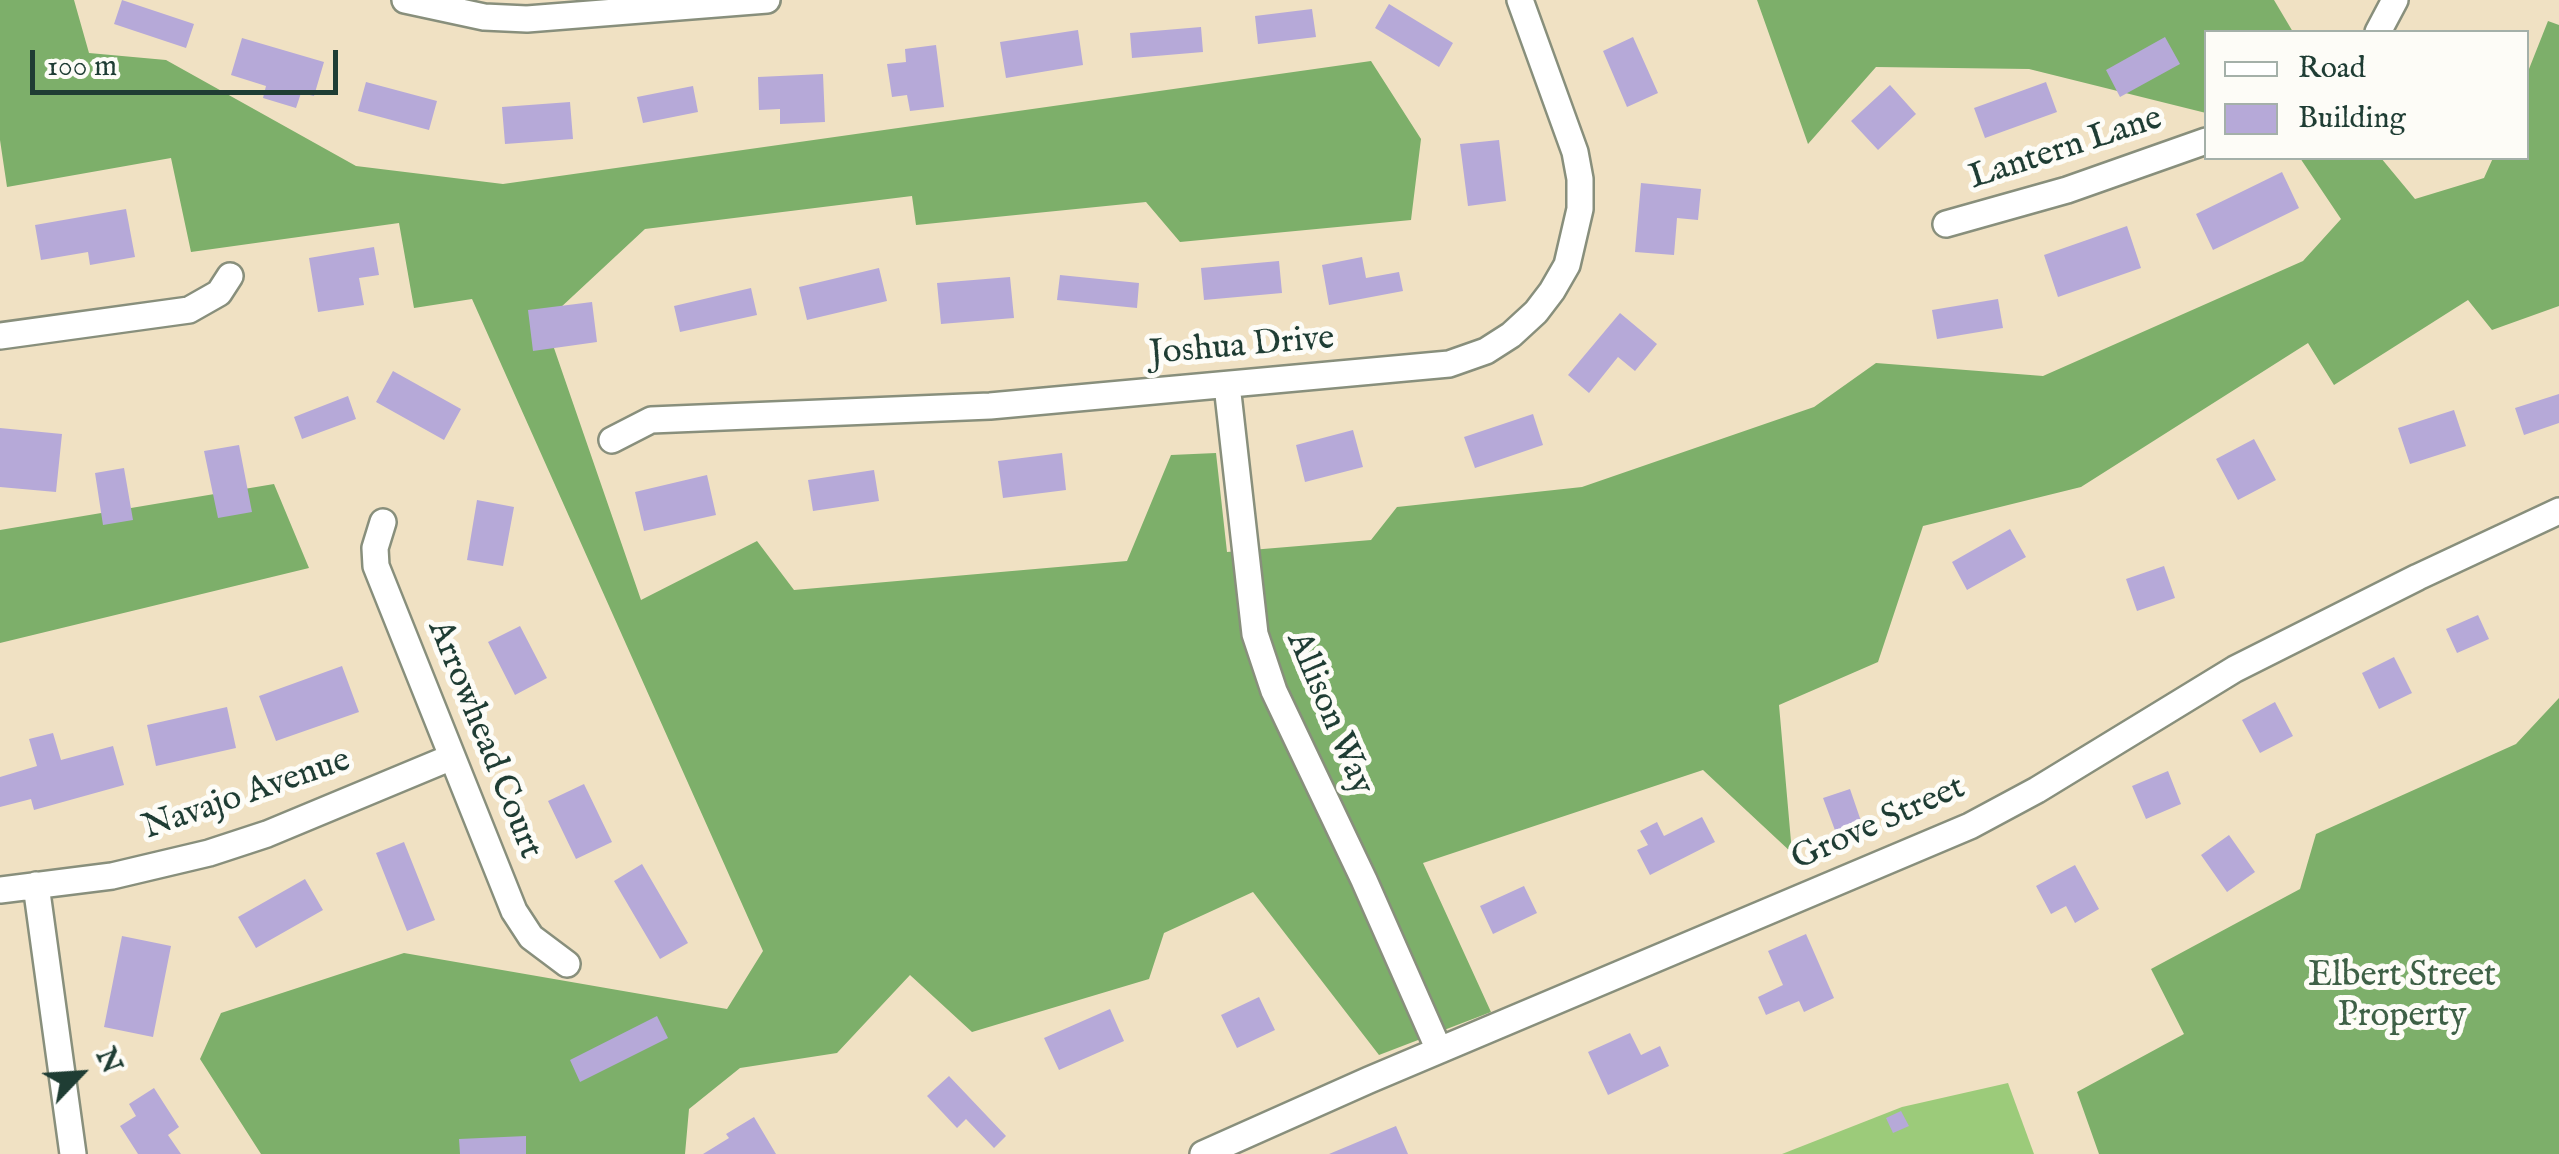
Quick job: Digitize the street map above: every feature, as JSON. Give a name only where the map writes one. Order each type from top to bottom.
[{"type":"street","points":[[405,0],[484,17],[527,19],[768,0]]},
{"type":"street","name":"Joshua Drive","points":[[612,440],[652,420],[990,406],[1449,364],[1486,350],[1511,335],[1536,312],[1566,264],[1575,239],[1580,179],[1575,152],[1520,0]]},
{"type":"street","points":[[2379,30],[2394,0]]},
{"type":"street","name":"Lantern Lane","points":[[1946,224],[2067,190],[2204,142]]},
{"type":"street","points":[[0,336],[188,310],[219,293],[230,276]]},
{"type":"street","name":"Allison Way","points":[[1227,385],[1253,618],[1269,677],[1439,1050]]},
{"type":"street","name":"Grove Street","points":[[1202,1154],[1970,826],[2037,790],[2236,669],[2418,577],[2559,512]]},
{"type":"street","name":"Arrowhead Court","points":[[383,522],[375,548],[376,566],[518,919],[547,953],[567,964]]},
{"type":"street","name":"Navajo Avenue","points":[[0,890],[112,876],[210,853],[452,757]]},
{"type":"street","points":[[36,886],[73,1154]]},
{"type":"green space","points":[[0,0],[74,0],[89,53],[166,60],[356,166],[503,184],[1371,61],[1421,139],[1411,220],[1180,242],[1146,202],[916,225],[912,196],[645,229],[545,322],[641,600],[757,541],[794,590],[1127,561],[1171,455],[1216,453],[1227,552],[1371,540],[1397,507],[1582,487],[1814,407],[1876,363],[2043,376],[2303,261],[2341,219],[2301,160],[2383,160],[2415,199],[2484,178],[2492,160],[2529,160],[2529,69],[2548,21],[2559,25],[2559,306],[2492,330],[2468,300],[2334,385],[2308,343],[2081,487],[1923,526],[1878,662],[1779,705],[1792,853],[1703,770],[1423,863],[1491,1012],[1379,1055],[1253,892],[1164,933],[1149,979],[972,1032],[910,975],[837,1053],[740,1068],[689,1109],[685,1154],[261,1154],[200,1059],[221,1013],[404,953],[727,1009],[763,951],[472,299],[414,308],[399,223],[191,252],[171,158],[7,187],[0,140]]},
{"type":"green space","points":[[1757,0],[2274,0],[2292,30],[2204,30],[2204,113],[2029,69],[1876,67],[1808,144]]},
{"type":"green space","points":[[274,484],[309,568],[0,643],[0,530]]},
{"type":"green space","name":"Elbert Street Property","points":[[2559,698],[2559,1154],[2099,1154],[2077,1092],[2184,1034],[2151,969],[2300,889],[2316,834],[2516,744]]},
{"type":"green space","points":[[2008,1083],[2034,1154],[1782,1154],[1902,1107]]},
{"type":"building","points":[[122,0],[194,24],[186,48],[114,24]]},
{"type":"building","points":[[1389,4],[1453,43],[1439,67],[1375,28]]},
{"type":"building","points":[[1312,9],[1316,37],[1258,44],[1255,16]]},
{"type":"building","points":[[1201,27],[1203,52],[1132,58],[1130,33]]},
{"type":"building","points":[[1078,30],[1083,65],[1006,78],[1000,42]]},
{"type":"building","points":[[1633,37],[1658,93],[1627,107],[1603,51]]},
{"type":"building","points":[[2165,37],[2180,64],[2120,97],[2106,70]]},
{"type":"building","points":[[242,38],[324,62],[314,96],[301,93],[296,108],[263,98],[266,86],[231,75]]},
{"type":"building","points":[[936,45],[944,107],[910,111],[907,95],[892,97],[887,64],[906,62],[905,49]]},
{"type":"building","points":[[823,74],[825,122],[780,124],[780,109],[759,110],[758,77]]},
{"type":"building","points":[[366,82],[437,101],[429,130],[358,111]]},
{"type":"building","points":[[2046,82],[2057,112],[1985,138],[1974,108]]},
{"type":"building","points":[[1890,85],[1916,114],[1878,150],[1851,121]]},
{"type":"building","points":[[693,86],[698,112],[643,123],[637,97]]},
{"type":"building","points":[[570,102],[573,139],[505,144],[502,107]]},
{"type":"building","points":[[1499,140],[1506,201],[1468,206],[1460,144]]},
{"type":"building","points":[[2282,172],[2299,208],[2213,250],[2196,214]]},
{"type":"building","points":[[1641,183],[1701,189],[1698,220],[1677,218],[1674,255],[1635,252]]},
{"type":"building","points":[[126,209],[135,257],[90,265],[88,252],[41,260],[35,225]]},
{"type":"building","points":[[2127,226],[2141,268],[2058,297],[2044,255]]},
{"type":"building","points":[[374,247],[379,275],[359,278],[364,305],[318,312],[309,258]]},
{"type":"building","points":[[1362,257],[1366,278],[1399,272],[1403,291],[1329,305],[1322,265]]},
{"type":"building","points":[[1279,261],[1282,293],[1204,300],[1201,268]]},
{"type":"building","points":[[879,268],[887,301],[807,320],[799,287]]},
{"type":"building","points":[[1060,275],[1139,283],[1137,308],[1057,300]]},
{"type":"building","points":[[1010,277],[1014,318],[941,324],[937,283]]},
{"type":"building","points":[[751,288],[757,315],[680,332],[674,306]]},
{"type":"building","points":[[1998,299],[2003,328],[1937,339],[1932,310]]},
{"type":"building","points":[[592,302],[597,342],[533,351],[528,310]]},
{"type":"building","points":[[1620,313],[1657,344],[1635,371],[1618,357],[1589,393],[1568,375]]},
{"type":"building","points":[[393,371],[461,409],[444,440],[376,402]]},
{"type":"building","points":[[2559,394],[2559,423],[2524,435],[2515,408]]},
{"type":"building","points":[[348,396],[356,419],[302,439],[294,417]]},
{"type":"building","points":[[2454,410],[2466,446],[2410,464],[2398,428]]},
{"type":"building","points":[[1533,414],[1543,445],[1475,468],[1464,437]]},
{"type":"building","points":[[0,428],[62,434],[56,492],[0,487]]},
{"type":"building","points":[[1353,430],[1363,467],[1305,482],[1296,445]]},
{"type":"building","points":[[2254,439],[2276,480],[2238,500],[2216,459]]},
{"type":"building","points":[[239,445],[252,512],[218,518],[204,451]]},
{"type":"building","points":[[1062,453],[1066,490],[1003,498],[998,461]]},
{"type":"building","points":[[124,468],[133,520],[103,525],[95,473]]},
{"type":"building","points":[[874,470],[879,501],[813,511],[808,480]]},
{"type":"building","points":[[707,475],[716,515],[644,531],[635,492]]},
{"type":"building","points":[[477,500],[514,507],[503,566],[467,560]]},
{"type":"building","points":[[2010,529],[2026,557],[1967,590],[1952,562]]},
{"type":"building","points":[[2164,566],[2175,598],[2137,611],[2126,579]]},
{"type":"building","points":[[2478,615],[2489,639],[2457,653],[2446,629]]},
{"type":"building","points":[[520,626],[547,678],[515,695],[488,642]]},
{"type":"building","points":[[2394,657],[2412,693],[2379,709],[2362,673]]},
{"type":"building","points":[[342,666],[359,712],[276,741],[259,696]]},
{"type":"building","points":[[2275,702],[2293,736],[2260,753],[2242,720]]},
{"type":"building","points":[[227,707],[236,748],[156,766],[147,725]]},
{"type":"building","points":[[53,733],[61,760],[113,746],[124,785],[34,810],[31,799],[0,807],[0,777],[37,766],[29,739]]},
{"type":"building","points":[[2168,771],[2181,804],[2146,819],[2132,786]]},
{"type":"building","points":[[584,784],[612,842],[576,859],[548,801]]},
{"type":"building","points":[[1850,789],[1862,824],[1836,833],[1823,798]]},
{"type":"building","points":[[1702,817],[1715,842],[1650,875],[1637,850],[1648,845],[1640,831],[1657,822],[1664,836]]},
{"type":"building","points":[[2229,835],[2255,872],[2227,892],[2201,855]]},
{"type":"building","points":[[404,842],[435,920],[407,931],[376,853]]},
{"type":"building","points":[[642,864],[688,943],[660,959],[614,881]]},
{"type":"building","points":[[2075,865],[2099,909],[2075,923],[2066,906],[2051,914],[2036,886]]},
{"type":"building","points":[[305,879],[323,910],[256,948],[238,917]]},
{"type":"building","points":[[1524,886],[1537,913],[1493,934],[1480,906]]},
{"type":"building","points":[[1806,934],[1834,998],[1804,1012],[1799,1001],[1766,1015],[1758,997],[1783,985],[1768,951]]},
{"type":"building","points":[[122,936],[171,946],[153,1037],[104,1027]]},
{"type":"building","points":[[1259,997],[1275,1030],[1237,1048],[1221,1015]]},
{"type":"building","points":[[1110,1009],[1124,1041],[1059,1070],[1044,1038]]},
{"type":"building","points":[[657,1016],[668,1038],[580,1082],[570,1060]]},
{"type":"building","points":[[1630,1033],[1641,1055],[1660,1046],[1669,1066],[1608,1095],[1588,1052]]},
{"type":"building","points":[[949,1076],[1006,1136],[994,1148],[966,1119],[957,1128],[927,1096]]},
{"type":"building","points":[[154,1088],[179,1127],[168,1135],[181,1154],[138,1154],[120,1126],[136,1116],[129,1104]]},
{"type":"building","points":[[1901,1111],[1909,1126],[1893,1133],[1886,1118]]},
{"type":"building","points":[[754,1117],[776,1154],[703,1154],[729,1138],[726,1134]]},
{"type":"building","points":[[1396,1126],[1408,1154],[1329,1154]]},
{"type":"building","points":[[526,1136],[526,1154],[460,1154],[459,1139]]}]
